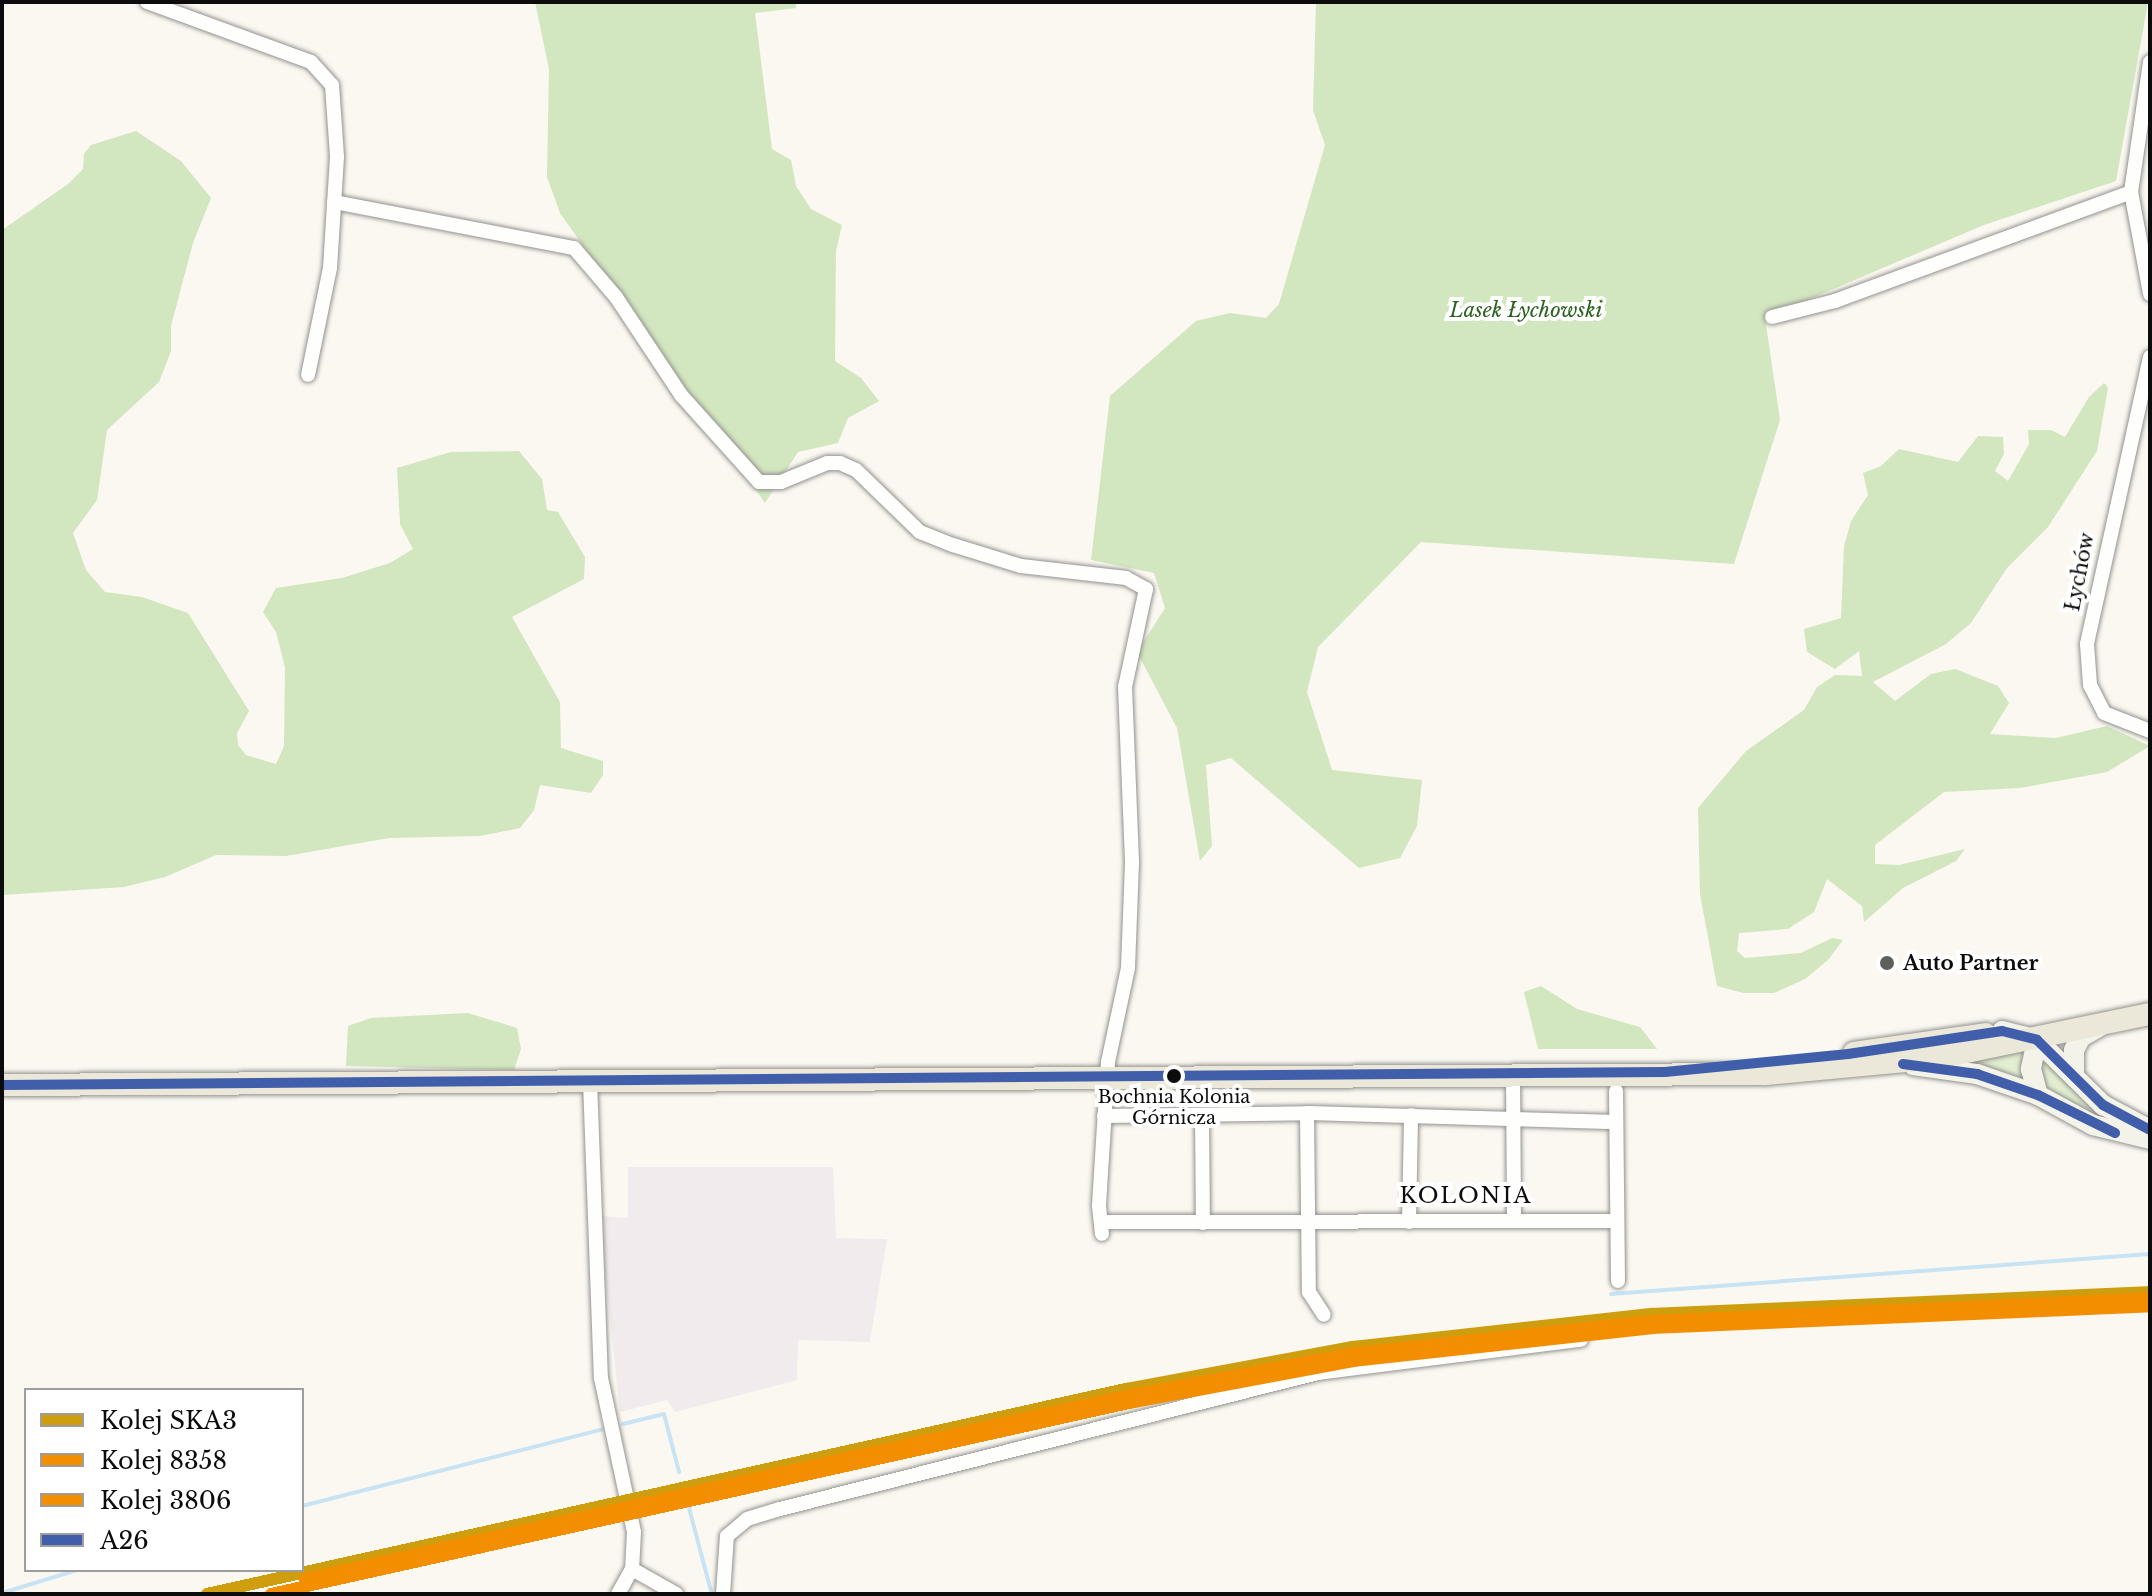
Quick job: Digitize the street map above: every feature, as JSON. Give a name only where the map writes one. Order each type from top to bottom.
[{"type":"main road","points":[[1665,1072],[1848,1054],[2002,1031],[2150,998]]},
{"type":"main road","points":[[2,1085],[1665,1072],[1766,1074],[1893,1063],[2037,1040],[2150,1014]]},
{"type":"main road","points":[[2038,1095],[2031,1069],[2037,1040],[2074,1017]]},
{"type":"main road","points":[[2074,1073],[2081,1037],[2101,1026]]},
{"type":"main road","points":[[2002,1031],[2037,1040],[2074,1073],[2103,1105],[2150,1130]]},
{"type":"main road","points":[[1893,1063],[1977,1074],[2038,1095],[2093,1125],[2150,1139]]},
{"type":"street","points":[[147,2],[311,62],[323,73],[334,96],[334,202],[330,268],[308,375]]},
{"type":"street","points":[[2150,62],[2131,192],[2150,294]]},
{"type":"street","points":[[1772,317],[1835,301],[2131,192]]},
{"type":"street","points":[[334,202],[574,248],[616,297],[681,395],[759,482],[781,482],[827,463],[840,463],[856,470],[920,532],[1021,566],[1140,582],[1145,600],[1125,687],[1132,863],[1128,968],[1107,1076],[1102,1228],[1203,1223],[1616,1221]]},
{"type":"street","points":[[2134,208],[2150,207]]},
{"type":"street","name":"Łychów","points":[[2150,357],[2146,391],[2087,644],[2090,685],[2104,713],[2150,731]]},
{"type":"street","points":[[1513,1073],[1514,1221]]},
{"type":"street","points":[[590,1081],[601,1378],[634,1532],[632,1569],[618,1594]]},
{"type":"street","points":[[1616,1091],[1618,1281]]},
{"type":"street","points":[[1104,1116],[1307,1113],[1615,1122]]},
{"type":"street","points":[[1307,1113],[1309,1292],[1324,1315]]},
{"type":"street","points":[[1202,1115],[1203,1223]]},
{"type":"street","points":[[1409,1222],[1411,1115]]},
{"type":"street","points":[[723,1594],[727,1536],[747,1519],[780,1509],[1318,1373],[1581,1340]]},
{"type":"street","points":[[632,1569],[676,1594]]},
{"type":"shaded area","points":[[628,1167],[833,1167],[836,1238],[887,1239],[870,1342],[798,1340],[797,1380],[675,1412],[667,1400],[620,1412],[599,1216],[628,1218]]},
{"type":"green space","points":[[535,2],[796,2],[796,8],[755,13],[772,149],[791,160],[796,186],[811,209],[842,225],[836,251],[835,361],[861,378],[879,401],[848,418],[838,443],[798,452],[765,503],[560,213],[547,177],[549,69]]},
{"type":"green space","name":"Lasek Łychowski","points":[[1316,2],[2148,2],[2116,181],[1984,225],[1765,318],[1780,420],[1734,564],[1421,542],[1318,647],[1307,692],[1332,770],[1422,780],[1417,826],[1400,858],[1359,868],[1231,758],[1206,765],[1212,846],[1200,861],[1177,728],[1137,652],[1165,608],[1154,573],[1091,560],[1110,396],[1196,321],[1230,313],[1266,318],[1279,304],[1325,145],[1313,110]]},
{"type":"green space","points":[[136,131],[181,161],[211,198],[193,243],[171,326],[171,351],[159,382],[107,430],[97,500],[73,533],[86,570],[105,592],[142,597],[188,613],[249,711],[237,733],[238,745],[246,755],[276,764],[284,746],[285,667],[276,632],[263,612],[276,588],[342,578],[390,563],[413,549],[400,524],[397,468],[451,452],[519,451],[542,479],[547,510],[558,512],[585,557],[584,579],[512,617],[560,702],[561,748],[603,761],[603,775],[591,793],[540,785],[534,810],[520,828],[480,836],[389,838],[286,856],[216,855],[165,877],[124,887],[2,895],[2,230],[68,184],[83,169],[84,154],[91,145]]},
{"type":"green space","points":[[2104,383],[2108,388],[2097,451],[2048,527],[2007,568],[1971,623],[1946,644],[1873,682],[1895,701],[1931,674],[1955,669],[1998,686],[2009,703],[1990,734],[2056,738],[2107,726],[2150,746],[2107,772],[2020,788],[1944,792],[1875,845],[1875,864],[1899,865],[1965,849],[1956,861],[1903,888],[1864,922],[1862,906],[1827,879],[1814,912],[1788,929],[1739,933],[1737,951],[1745,958],[1801,953],[1832,938],[1843,940],[1828,960],[1805,979],[1774,993],[1743,993],[1717,986],[1700,894],[1698,808],[1746,751],[1804,710],[1817,687],[1835,675],[1862,676],[1859,651],[1835,669],[1807,652],[1804,629],[1841,618],[1844,546],[1851,521],[1868,495],[1863,473],[1881,466],[1899,449],[1958,462],[1978,436],[2003,437],[2004,454],[1995,471],[2008,481],[2029,444],[2028,430],[2051,430],[2065,437],[2089,397]]},
{"type":"green space","points":[[1541,986],[1577,1009],[1640,1027],[1657,1049],[1538,1049],[1524,992]]},
{"type":"green space","points":[[468,1013],[517,1028],[521,1049],[514,1070],[346,1066],[348,1026],[371,1018]]},
{"type":"green space","points":[[2026,1047],[2028,1085],[1958,1062]]},
{"type":"green space","points":[[2041,1047],[2127,1132],[2042,1087]]},
{"type":"waterway","points":[[1611,1294],[2150,1254]]},
{"type":"waterway","points":[[623,1424],[664,1414],[679,1472]]},
{"type":"waterway","points":[[304,1505],[601,1430]]},
{"type":"waterway","points":[[684,1489],[711,1591]]},
{"type":"waterway","points":[[2,1593],[70,1572]]},
{"type":"rail line","name":"SKA3","points":[[207,1594],[1126,1389],[1352,1347],[1651,1314],[2150,1292]]},
{"type":"rail line","name":"8358","points":[[305,1579],[1116,1398],[1355,1353],[1651,1321],[2150,1298]]},
{"type":"rail line","name":"3806","points":[[271,1594],[1129,1403],[1354,1361],[1652,1328],[2150,1306]]},
{"type":"transit line","name":"A26","points":[[2,1085],[1665,1072],[1848,1054],[2002,1031],[2037,1040],[2103,1105],[2150,1130]]},
{"type":"transit line","name":"A26","points":[[1903,1064],[1977,1074],[2038,1095],[2115,1133]]},
{"type":"place","name":"Auto Partner","points":[[1887,963]]},
{"type":"place","name":"Bochnia Kolonia Górnicza","points":[[1174,1076]]},
{"type":"district","name":"KOLONIA","points":[[1466,1196]]}]
